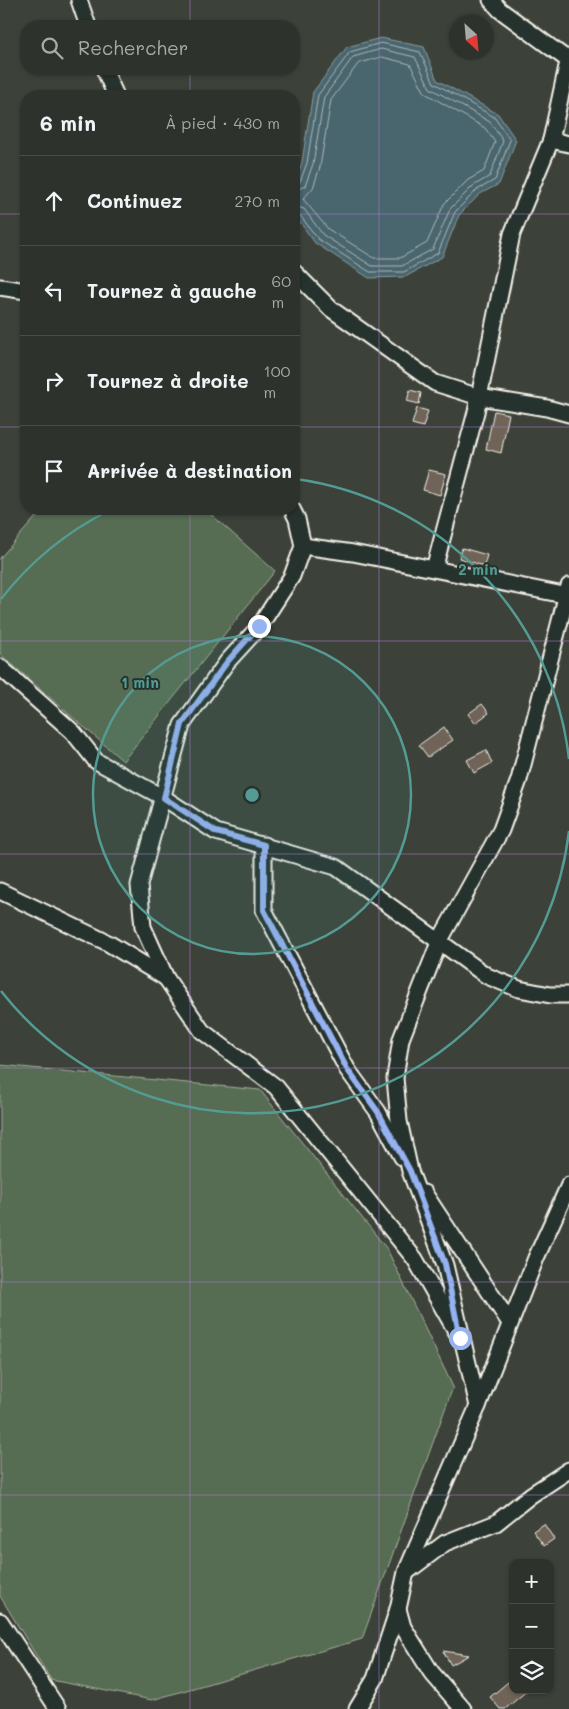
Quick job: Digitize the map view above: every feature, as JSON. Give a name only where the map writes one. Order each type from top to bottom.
[{"type":"street","points":[[79,0],[86,20]]},
{"type":"street","points":[[434,569],[479,398],[512,234],[551,140],[569,58],[500,10],[491,0]]},
{"type":"street","points":[[107,75],[113,90]]},
{"type":"street","points":[[551,140],[569,144]]},
{"type":"street","points":[[300,278],[331,309],[435,383],[479,398],[547,408],[569,414]]},
{"type":"street","points":[[0,287],[20,290]]},
{"type":"street","points":[[295,515],[303,546],[292,576],[259,626],[227,662],[182,724],[164,798],[139,885],[143,927],[166,978],[202,1031],[276,1087],[415,1259],[460,1338]]},
{"type":"street","points":[[303,546],[568,592],[519,780],[504,822],[440,940],[401,1039],[395,1078],[399,1121],[410,1171],[445,1264],[460,1338],[478,1406]]},
{"type":"street","points":[[0,667],[73,732],[96,761],[164,798],[216,832],[336,867],[440,940],[487,976],[519,989],[550,995],[569,995]]},
{"type":"street","points":[[264,845],[264,910],[347,1069],[378,1112],[410,1171],[510,1323]]},
{"type":"street","points":[[0,890],[108,943],[166,978]]},
{"type":"street","points":[[357,1709],[375,1679],[398,1609],[406,1572],[478,1406],[536,1258],[569,1185]]},
{"type":"street","points":[[406,1572],[445,1543],[496,1523],[531,1495],[569,1470]]},
{"type":"street","points":[[398,1609],[403,1627],[431,1672],[463,1709]]},
{"type":"street","points":[[0,1621],[58,1709]]},
{"type":"green space","points":[[38,515],[212,515],[275,571],[123,761],[0,654],[0,558]]},
{"type":"green space","points":[[0,1065],[260,1090],[387,1249],[453,1387],[362,1639],[152,1700],[51,1680],[0,1596]]},
{"type":"water","points":[[381,38],[424,47],[437,80],[498,114],[516,140],[499,184],[480,194],[459,215],[442,257],[405,277],[369,278],[315,243],[300,222],[300,168],[313,92],[347,47]]},
{"type":"building","points":[[410,390],[421,393],[419,404],[407,401]]},
{"type":"building","points":[[417,408],[428,411],[423,427],[412,424]]},
{"type":"building","points":[[494,411],[509,414],[501,453],[486,449]]},
{"type":"building","points":[[429,470],[446,474],[440,495],[423,490]]},
{"type":"building","points":[[462,548],[487,555],[484,566],[459,558]]},
{"type":"building","points":[[482,704],[489,713],[475,723],[468,714]]},
{"type":"building","points":[[444,727],[453,740],[428,757],[419,745]]},
{"type":"building","points":[[486,750],[492,763],[474,773],[467,760]]},
{"type":"building","points":[[544,1524],[554,1539],[544,1546],[533,1531]]},
{"type":"building","points":[[443,1651],[469,1655],[451,1665]]},
{"type":"building","points":[[509,1681],[509,1694],[523,1694],[505,1709],[500,1709],[490,1697]]},
{"type":"route","points":[[259,626],[227,662],[182,724],[164,798],[216,832],[264,845],[264,910],[347,1069],[378,1112],[410,1171],[445,1264],[460,1338]]}]
